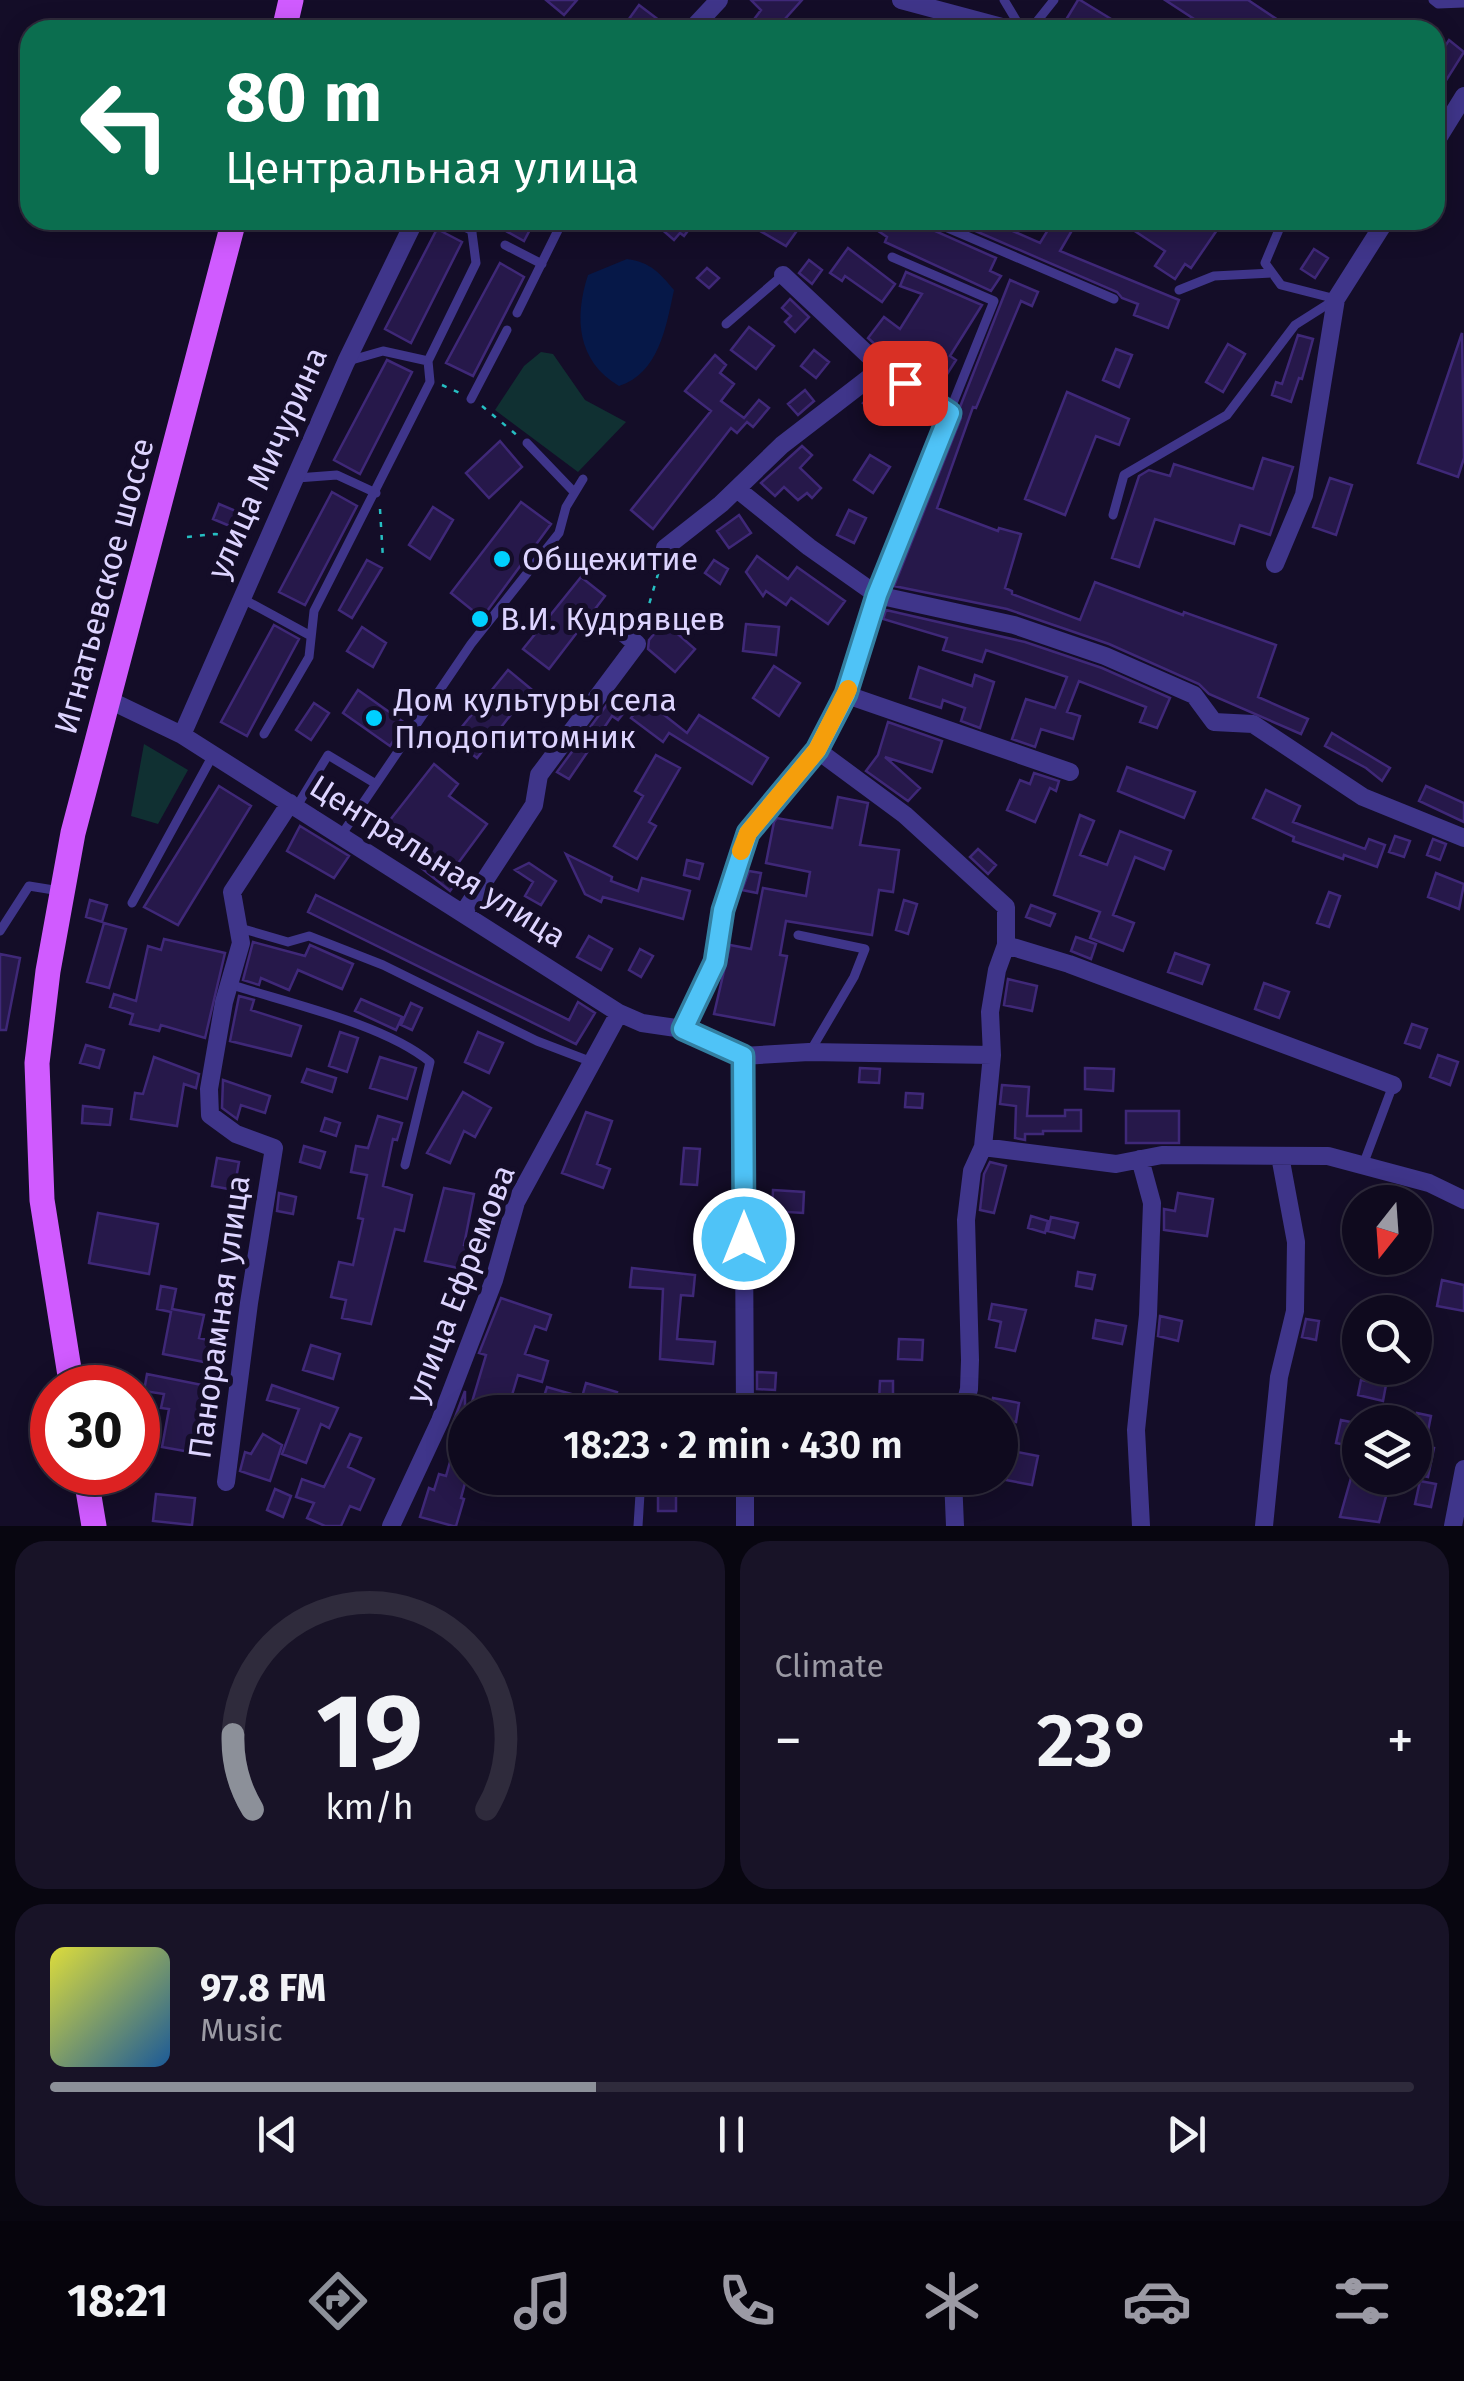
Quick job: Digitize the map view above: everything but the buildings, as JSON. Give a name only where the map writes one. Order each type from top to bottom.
[{"type":"main road","name":"Игнатьевское шоссе","points":[[68,1365],[42,1200],[37,1063],[48,971],[74,833],[106,699],[231,230]]},
{"type":"main road","points":[[89,1495],[94,1526]]},
{"type":"street","points":[[700,20],[719,0]]},
{"type":"street","points":[[901,0],[975,20]]},
{"type":"street","points":[[1445,126],[1464,96]]},
{"type":"street","name":"улица Мичурина","points":[[182,735],[346,362],[410,230]]},
{"type":"street","points":[[1276,564],[1304,495],[1336,299],[1380,230]]},
{"type":"street","points":[[683,1029],[715,962],[723,910],[748,833],[817,750],[846,694],[877,595],[950,413],[882,368],[784,275]]},
{"type":"street","points":[[665,548],[737,489],[782,445],[882,368]]},
{"type":"street","points":[[737,489],[877,595],[1014,624],[1105,656],[1194,695],[1214,722],[1253,724],[1363,796],[1464,838]]},
{"type":"street","points":[[464,912],[534,805],[539,775],[637,644],[611,624]]},
{"type":"street","points":[[846,694],[1070,772]]},
{"type":"street","name":"Центральная улица","points":[[106,699],[214,754],[619,1012],[642,1023],[683,1029],[743,1056]]},
{"type":"street","points":[[817,750],[905,815],[1006,907],[1006,945],[990,1012],[992,1055],[983,1147],[972,1170],[966,1220],[967,1395]]},
{"type":"street","name":"Панорамная улица","points":[[226,1482],[248,1303],[274,1148],[236,1134],[210,1115],[208,1089],[241,943],[232,892],[294,804]]},
{"type":"street","points":[[1006,945],[1069,964],[1393,1086]]},
{"type":"street","name":"улица Ефремова","points":[[390,1526],[440,1421],[494,1280],[516,1202],[619,1012]]},
{"type":"street","points":[[745,1395],[743,1056],[809,1052],[992,1055]]},
{"type":"street","points":[[983,1147],[1116,1164],[1162,1155],[1328,1156],[1429,1183],[1464,1200]]},
{"type":"street","points":[[1264,1526],[1279,1377],[1295,1311],[1296,1242],[1280,1156]]},
{"type":"street","points":[[1140,1160],[1152,1203],[1148,1315],[1136,1430],[1141,1526]]},
{"type":"street","points":[[1453,1526],[1464,1468]]},
{"type":"street","points":[[745,1495],[745,1526]]},
{"type":"street","points":[[954,1495],[955,1526]]},
{"type":"lane","points":[[1038,20],[1054,0]]},
{"type":"lane","points":[[1433,0],[1438,4],[1464,3]]},
{"type":"lane","points":[[264,734],[310,656],[314,611],[430,382],[428,361],[476,264],[470,230]]},
{"type":"lane","points":[[517,312],[558,230]]},
{"type":"lane","points":[[952,230],[1114,299]]},
{"type":"lane","points":[[1280,230],[1265,263],[1281,286],[1336,299]]},
{"type":"lane","points":[[505,245],[542,264]]},
{"type":"lane","points":[[892,257],[994,300],[950,413]]},
{"type":"lane","points":[[1178,290],[1214,276],[1272,273]]},
{"type":"lane","points":[[726,324],[784,275]]},
{"type":"lane","points":[[1112,515],[1124,476],[1227,415],[1295,325],[1336,299]]},
{"type":"lane","points":[[471,399],[508,330]]},
{"type":"lane","points":[[346,362],[382,351],[428,361]]},
{"type":"lane","points":[[527,443],[574,492]]},
{"type":"lane","points":[[294,478],[337,475],[376,493]]},
{"type":"lane","points":[[342,834],[471,644],[560,532],[566,508],[583,479]]},
{"type":"lane","points":[[240,598],[311,636]]},
{"type":"lane","points":[[132,903],[214,754]]},
{"type":"lane","points":[[294,804],[328,754],[376,784]]},
{"type":"lane","points":[[0,931],[29,886],[63,892]]},
{"type":"lane","points":[[238,927],[288,942],[309,936],[383,964],[537,1042],[592,1062]]},
{"type":"lane","points":[[798,935],[865,949],[854,977],[809,1052]]},
{"type":"lane","points":[[229,984],[387,1036],[430,1062],[406,1165]]},
{"type":"lane","points":[[1364,1165],[1393,1086]]},
{"type":"lane","points":[[638,1526],[640,1495]]},
{"type":"path","points":[[430,382],[450,387],[471,399],[527,443]]},
{"type":"path","points":[[376,493],[383,558]]},
{"type":"path","points":[[187,537],[267,537]]},
{"type":"path","points":[[637,644],[665,548]]},
{"type":"green space","points":[[541,352],[553,354],[585,400],[626,422],[578,472],[495,410],[524,366]]},
{"type":"green space","points":[[144,744],[188,770],[158,824],[131,816]]},
{"type":"water","points":[[627,259],[654,269],[674,290],[664,333],[652,360],[633,380],[619,386],[594,364],[587,351],[581,307],[588,275]]},
{"type":"slow traffic","points":[[741,851],[748,833],[817,750],[848,689]]},
{"type":"place","name":"Общежитие","points":[[502,559]]},
{"type":"place","name":"В.И. Кудрявцев","points":[[480,619]]},
{"type":"place","name":"Дом культуры села Плодопитомник","points":[[374,718]]},
{"type":"route","points":[[744,1239],[743,1056],[683,1029],[715,962],[723,910],[748,833],[817,750],[846,694],[877,595],[950,413],[905,383]]}]
